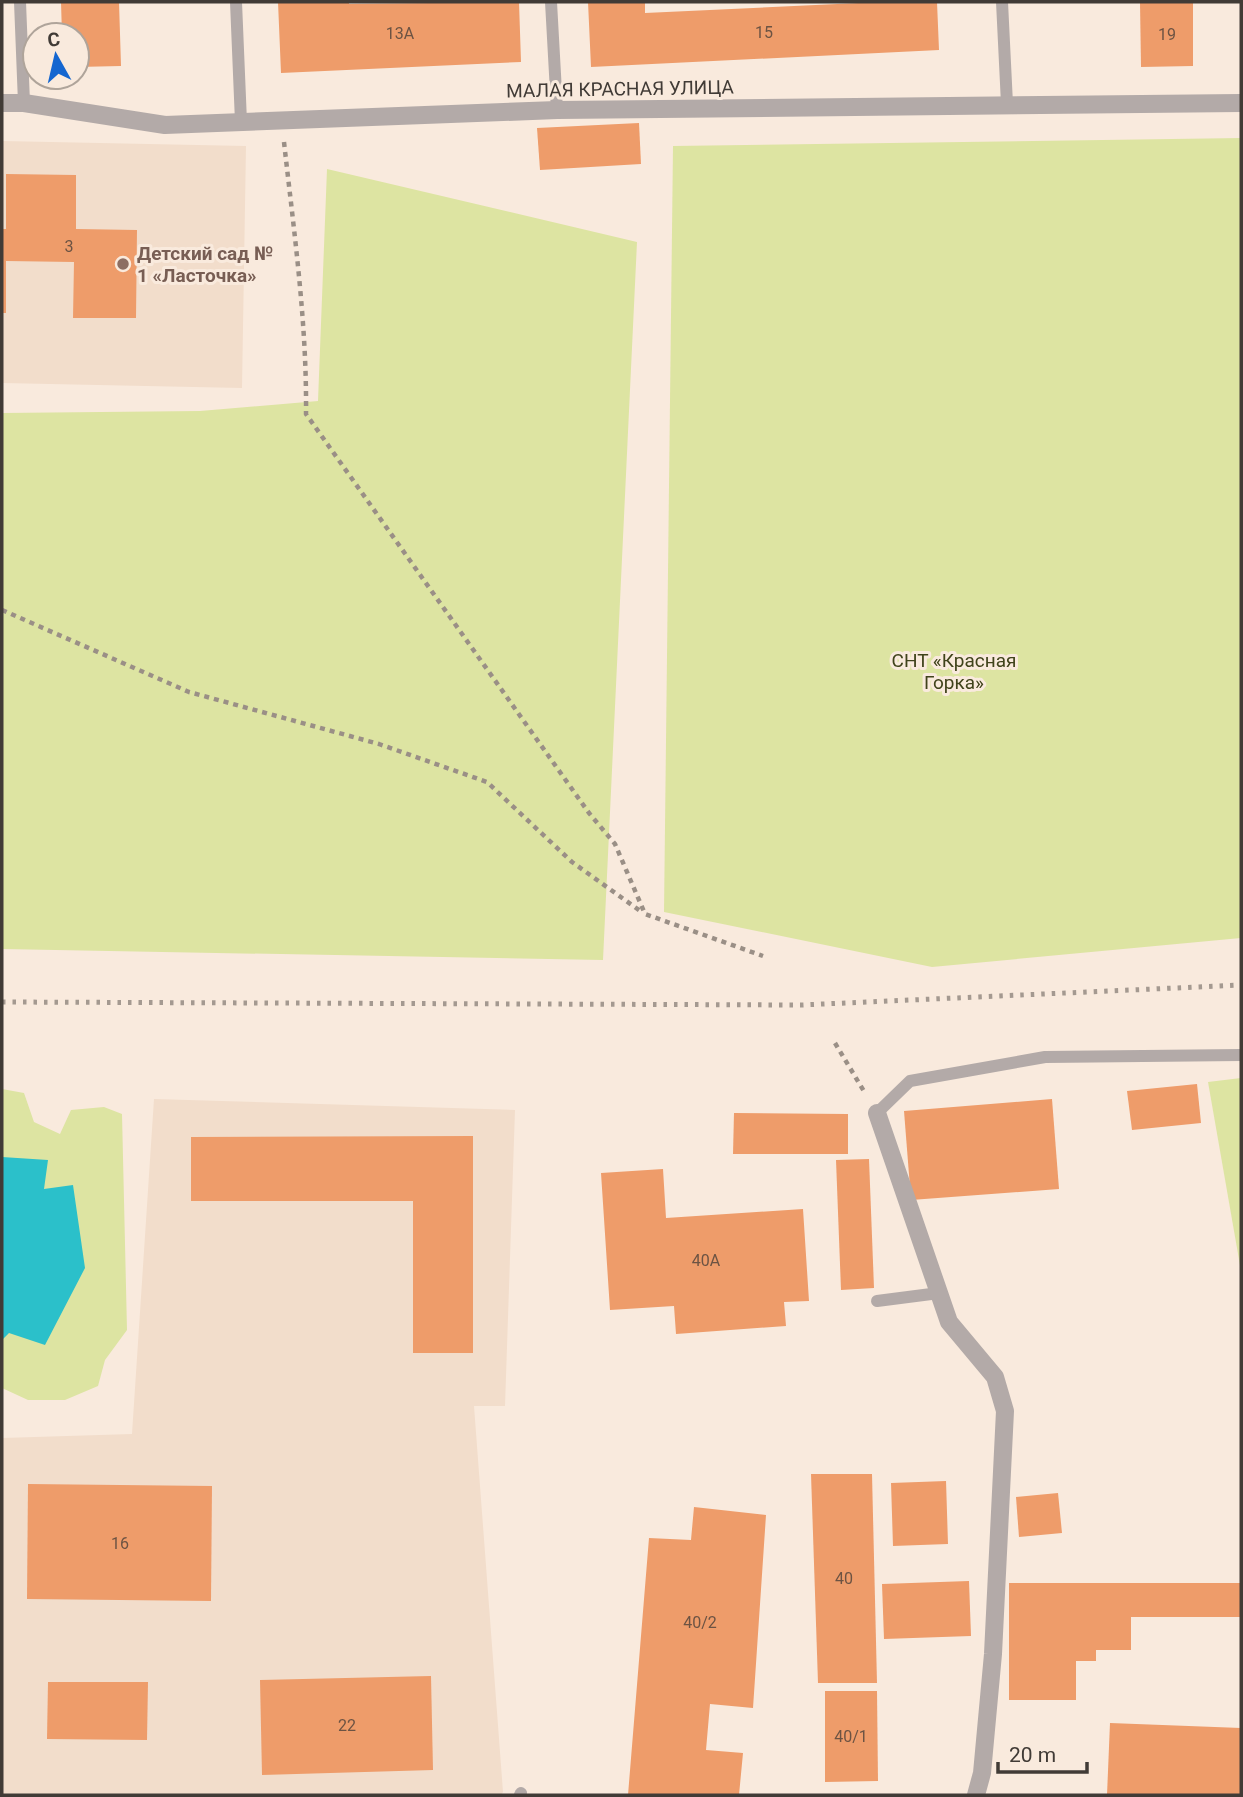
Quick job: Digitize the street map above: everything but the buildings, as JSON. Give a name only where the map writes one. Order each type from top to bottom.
[{"type":"street","name":"МАЛАЯ КРАСНАЯ УЛИЦА","points":[[2,103],[24,103],[165,125],[557,110],[1241,103]]},
{"type":"street","points":[[877,1112],[949,1322],[995,1377],[1005,1411],[993,1654],[982,1773],[976,1795]]},
{"type":"lane","points":[[20,2],[24,103]]},
{"type":"lane","points":[[236,2],[241,122]]},
{"type":"lane","points":[[551,2],[557,110]]},
{"type":"lane","points":[[1002,2],[1007,104]]},
{"type":"lane","points":[[877,1112],[910,1081],[1045,1057],[1241,1055]]},
{"type":"lane","points":[[877,1301],[939,1293]]},
{"type":"path","points":[[282,120],[307,370],[306,414],[589,813],[615,844],[645,914]]},
{"type":"path","points":[[2,610],[189,692],[379,744],[487,782],[572,862],[645,914],[763,956]]},
{"type":"path","points":[[835,1043],[877,1112]]},
{"type":"shaded area","name":"Детский сад № 1 «Ласточка»","points":[[2,141],[246,146],[242,388],[2,383]]},
{"type":"shaded area","points":[[154,1099],[515,1110],[505,1406],[474,1406],[503,1792],[501,1795],[2,1795],[2,1438],[132,1434]]},
{"type":"green space","name":"СНТ «Красная Горка»","points":[[1241,138],[1241,938],[932,967],[664,912],[673,146]]},
{"type":"green space","points":[[327,169],[637,242],[603,960],[2,949],[2,413],[200,411],[318,401]]},
{"type":"green space","points":[[1241,1078],[1241,1271],[1208,1082]]},
{"type":"green space","points":[[2,1089],[24,1093],[34,1122],[60,1134],[71,1110],[104,1107],[122,1114],[127,1330],[105,1360],[98,1386],[65,1400],[28,1400],[2,1388]]},
{"type":"water","points":[[2,1157],[48,1160],[44,1189],[73,1185],[85,1268],[45,1345],[9,1333],[2,1340]]},
{"type":"railway","points":[[2,1002],[801,1005],[1241,985]]},
{"type":"place","name":"Детский сад № 1 «Ласточка»","points":[[123,264]]}]
